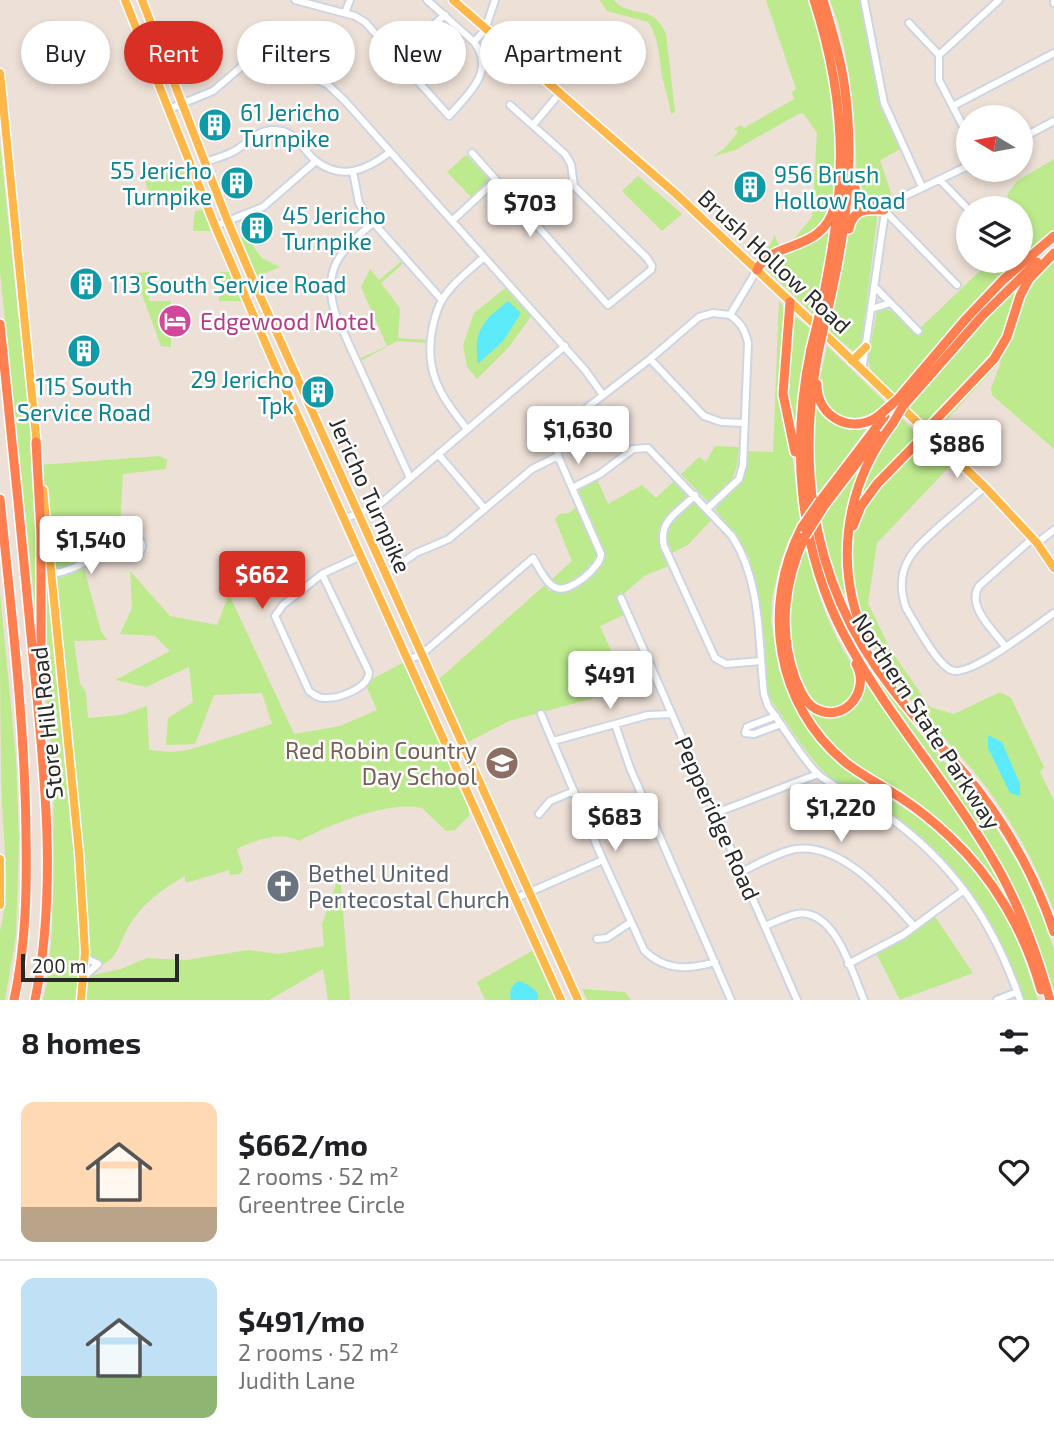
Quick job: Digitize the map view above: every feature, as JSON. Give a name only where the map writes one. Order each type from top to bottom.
[{"type":"highway","name":"Northern State Parkway","points":[[814,0],[825,34],[836,93],[842,173],[837,229],[824,310]]},
{"type":"highway","name":"Northern State Parkway","points":[[823,0],[844,83],[849,148],[848,205],[837,269],[814,351],[800,421],[802,487],[818,569],[844,633],[879,692],[962,810],[998,867],[1030,937],[1050,1000]]},
{"type":"highway","points":[[849,148],[855,194],[863,202],[884,211]]},
{"type":"highway","points":[[757,270],[763,261],[810,239],[824,228],[833,212],[842,173]]},
{"type":"highway","points":[[837,269],[853,217],[864,209],[884,211]]},
{"type":"highway","points":[[910,391],[928,362],[972,313],[1003,280],[1054,236]]},
{"type":"highway","points":[[1044,1000],[1023,939],[982,872],[957,844],[928,818],[840,758],[818,735],[802,709],[784,666],[778,617],[784,572],[822,504],[900,402],[1054,247]]},
{"type":"highway","points":[[846,557],[854,523],[864,500],[993,359],[1007,337],[1020,296],[1029,279],[1054,253]]},
{"type":"highway","points":[[790,302],[783,400],[802,487]]},
{"type":"highway","points":[[0,324],[43,767]]},
{"type":"highway","name":"Northern State Parkway","points":[[814,351],[809,409],[809,476],[816,529],[834,587],[859,639],[880,673],[978,791],[1010,838],[1037,889],[1054,932]]},
{"type":"highway","points":[[814,351],[818,395],[829,415],[843,423],[855,425],[887,418]]},
{"type":"highway","points":[[887,418],[857,488],[848,528],[846,557],[853,607],[875,657],[907,701],[970,774],[999,813],[1029,864],[1054,919]]},
{"type":"highway","points":[[34,1000],[42,952],[45,910],[41,533],[36,442]]},
{"type":"highway","points":[[0,499],[20,706],[25,803],[26,908],[23,948],[14,1000]]},
{"type":"highway","points":[[804,532],[788,586],[786,639],[793,671],[803,695],[811,706],[823,711],[836,712],[844,709],[854,701],[860,691],[859,670],[844,633]]},
{"type":"main road","name":"Jericho Turnpike","points":[[125,0],[215,226],[561,1000]]},
{"type":"main road","name":"Jericho Turnpike","points":[[142,0],[228,222],[528,894],[578,1000]]},
{"type":"main road","name":"Brush Hollow Road","points":[[453,0],[480,25]]},
{"type":"main road","name":"Store Hill Road","points":[[0,73],[79,853],[85,958],[81,1000]]},
{"type":"main road","name":"Brush Hollow Road","points":[[547,84],[675,193],[985,486],[1035,541],[1054,568]]},
{"type":"main road","points":[[852,361],[866,347]]},
{"type":"main road","points":[[0,859],[0,905]]},
{"type":"street","points":[[295,0],[345,13],[369,27]]},
{"type":"street","points":[[345,13],[350,0]]},
{"type":"street","points":[[420,84],[449,116],[480,79],[483,68],[483,57],[474,42],[427,0]]},
{"type":"street","points":[[488,21],[495,0]]},
{"type":"street","points":[[864,0],[884,103],[922,187]]},
{"type":"street","points":[[939,55],[999,0]]},
{"type":"street","points":[[438,21],[445,15]]},
{"type":"street","points":[[909,23],[939,55],[939,80],[956,112]]},
{"type":"street","points":[[474,42],[480,35]]},
{"type":"street","points":[[953,106],[1054,52]]},
{"type":"street","points":[[169,109],[213,90],[237,70]]},
{"type":"street","points":[[325,84],[332,88],[565,346],[603,395]]},
{"type":"street","points":[[533,124],[559,94]]},
{"type":"street","points":[[472,153],[608,305],[647,274],[652,266],[647,258],[578,190],[572,181],[571,164],[565,154],[510,105]]},
{"type":"street","points":[[1033,132],[1054,121]]},
{"type":"street","points":[[206,162],[234,151],[257,134],[273,130],[295,137],[316,161],[332,169],[353,172],[368,167],[390,152]]},
{"type":"street","points":[[215,226],[263,207],[316,161]]},
{"type":"street","points":[[353,172],[359,203],[373,223],[442,300]]},
{"type":"street","points":[[862,371],[884,211],[888,203],[956,172]]},
{"type":"street","points":[[452,221],[496,180]]},
{"type":"street","points":[[940,180],[956,197]]},
{"type":"street","points":[[530,219],[572,181]]},
{"type":"street","points":[[884,211],[957,285]]},
{"type":"street","points":[[373,223],[348,243],[338,258],[331,279],[331,299],[410,478]]},
{"type":"street","points":[[467,429],[442,396],[431,365],[431,335],[442,300],[484,257]]},
{"type":"street","points":[[730,315],[757,270]]},
{"type":"street","points":[[874,286],[918,331]]},
{"type":"street","points":[[871,309],[890,303]]},
{"type":"street","points":[[408,660],[422,654],[533,558],[549,583],[562,589],[576,583],[601,561],[598,544],[558,456],[555,440],[558,431],[699,317],[713,313],[730,315],[738,321],[748,343],[740,475],[708,508]]},
{"type":"street","points":[[344,519],[380,504],[565,346]]},
{"type":"street","points":[[650,359],[704,416],[721,422],[744,423]]},
{"type":"street","points":[[574,487],[600,474],[638,447],[648,447],[708,508],[732,536],[748,565],[754,591],[765,698],[781,724],[818,774],[872,805],[903,827],[938,858],[964,890],[995,937],[1020,1000]]},
{"type":"street","points":[[438,454],[485,509]]},
{"type":"street","points":[[386,574],[416,553],[449,539],[532,469],[558,456]]},
{"type":"street","points":[[985,486],[913,551],[904,570],[901,592],[906,608],[943,664],[952,671],[959,672],[967,670],[1054,613]]},
{"type":"street","points":[[695,495],[664,526],[664,546],[715,658],[726,664],[761,661]]},
{"type":"street","points":[[1005,646],[976,606],[975,594],[979,586],[1013,556],[1054,530]]},
{"type":"street","points":[[51,573],[74,569],[113,549],[126,546]]},
{"type":"street","points":[[322,574],[369,672],[367,681],[361,686],[326,699],[309,691],[275,616],[283,605],[322,574],[361,556]]},
{"type":"street","name":"Pepperidge Road","points":[[621,598],[797,1000]]},
{"type":"street","points":[[541,714],[644,950],[653,958],[681,969],[694,969],[715,962]]},
{"type":"street","points":[[553,741],[648,715],[672,714]]},
{"type":"street","points":[[776,716],[747,727],[745,733],[754,734],[781,724]]},
{"type":"street","points":[[615,724],[630,768],[731,1000]]},
{"type":"street","points":[[716,813],[818,774]]},
{"type":"street","points":[[539,814],[551,801],[574,791]]},
{"type":"street","points":[[741,872],[795,849],[824,851],[869,880],[914,926]]},
{"type":"street","points":[[514,899],[603,860]]},
{"type":"street","points":[[848,964],[886,945],[964,890]]},
{"type":"street","points":[[765,926],[797,914],[819,918],[833,931],[864,1000]]},
{"type":"street","points":[[597,939],[607,938],[631,922]]},
{"type":"street","points":[[84,977],[99,964],[85,958]]},
{"type":"street","points":[[997,1000],[1017,992]]},
{"type":"green space","points":[[600,0],[614,0],[627,9],[648,14],[661,24],[666,34],[675,112],[671,114],[656,41],[648,22],[607,11]]},
{"type":"green space","points":[[766,0],[810,0],[823,44],[835,106],[831,107],[836,170],[832,204],[820,228],[800,241],[762,258],[756,256],[770,244],[774,234],[779,245],[794,239],[812,217],[817,133],[804,114],[800,113],[735,150],[712,157],[724,149],[738,132],[734,129],[741,125],[744,128],[794,99],[792,92],[796,89]]},
{"type":"green space","points":[[830,0],[860,0],[878,98],[901,149],[880,160],[892,196],[875,204],[860,198],[850,79],[836,15]]},
{"type":"green space","points":[[0,144],[34,463],[35,607],[0,272]]},
{"type":"green space","points":[[466,155],[490,180],[471,197],[447,172]]},
{"type":"green space","points":[[1054,159],[1054,231],[1033,250],[1033,196],[1007,195],[1016,182],[1033,182],[1033,171]]},
{"type":"green space","points":[[191,164],[202,194],[149,193],[145,182]]},
{"type":"green space","points":[[638,176],[682,214],[662,231],[622,191]]},
{"type":"green space","points":[[208,208],[217,231],[193,231],[195,211]]},
{"type":"green space","points":[[870,212],[876,215],[877,219],[861,347],[853,351],[830,332],[850,228],[857,215]]},
{"type":"green space","points":[[828,227],[832,230],[814,315],[764,267],[765,263],[809,242]]},
{"type":"green space","points":[[245,236],[262,258],[280,267],[252,278],[236,242]]},
{"type":"green space","points":[[1054,256],[1054,449],[992,395],[991,388],[1002,360],[938,429],[937,424],[1000,355],[1031,281]]},
{"type":"green space","points":[[404,259],[406,261],[381,283],[400,308],[398,338],[429,340],[429,343],[397,341],[361,361],[359,359],[387,346],[361,287],[370,269],[379,280]]},
{"type":"green space","points":[[149,272],[149,301],[171,301],[171,347],[161,346],[134,273]]},
{"type":"green space","points":[[220,272],[235,272],[247,301],[219,301]]},
{"type":"green space","points":[[978,273],[1009,273],[962,316],[894,394],[872,373],[868,361],[877,311],[893,311],[916,332]]},
{"type":"green space","points":[[1032,273],[1000,345],[929,423],[925,422],[910,409],[912,405],[969,335]]},
{"type":"green space","points":[[509,285],[534,312],[509,347],[477,379],[467,367],[463,345],[474,313]]},
{"type":"green space","points":[[779,301],[785,309],[780,401],[791,449],[801,519],[788,541],[772,599],[771,621],[779,670],[791,701],[825,751],[846,770],[932,827],[975,872],[1003,911],[1019,945],[1038,1000],[1023,1000],[1013,972],[987,920],[934,851],[889,813],[839,785],[826,774],[803,747],[765,689],[750,559],[715,509],[737,485],[743,472],[746,451],[773,452]]},
{"type":"green space","points":[[795,317],[811,329],[800,378],[796,442],[786,399],[792,318]]},
{"type":"green space","points":[[827,346],[886,403],[872,417],[845,422],[823,404],[820,379]]},
{"type":"green space","points":[[814,394],[827,418],[840,425],[866,429],[815,500],[820,521],[857,468],[859,470],[843,531],[843,594],[824,545],[813,495]]},
{"type":"green space","points":[[902,418],[917,435],[862,499],[858,497],[873,461]]},
{"type":"green space","points":[[923,444],[930,445],[951,465],[877,543],[868,603],[890,649],[930,707],[954,714],[1000,692],[1011,698],[1044,767],[1040,772],[1054,801],[1054,911],[1030,857],[1010,822],[975,773],[897,682],[867,631],[857,603],[852,573],[852,543],[856,525],[876,491]]},
{"type":"green space","points":[[715,446],[739,447],[738,456],[732,479],[708,502],[681,474],[699,457],[706,462]]},
{"type":"green space","points":[[160,456],[167,460],[166,469],[123,474],[119,547],[83,565],[101,631],[107,640],[74,641],[80,684],[86,692],[88,718],[122,715],[147,706],[149,750],[171,752],[188,750],[272,724],[262,693],[214,695],[195,744],[166,745],[168,718],[193,702],[189,667],[146,687],[115,680],[170,651],[155,636],[120,634],[132,608],[130,571],[170,616],[217,625],[229,594],[294,734],[340,726],[377,710],[365,683],[408,660],[468,796],[469,816],[455,830],[446,831],[422,808],[408,806],[376,811],[342,821],[299,841],[276,837],[251,843],[237,849],[243,869],[240,874],[230,875],[229,870],[189,882],[185,882],[185,876],[158,894],[143,907],[114,955],[103,964],[85,958],[39,465]]},
{"type":"green space","points":[[597,479],[608,504],[642,485],[656,498],[675,480],[688,495],[659,531],[662,550],[669,566],[644,576],[618,599],[624,615],[600,626],[628,689],[509,721],[468,742],[439,679],[545,585],[549,591],[570,591],[602,566],[604,553],[579,491]]},
{"type":"green space","points":[[692,503],[697,503],[712,519],[688,545],[672,553],[666,541],[666,528]]},
{"type":"green space","points":[[577,506],[597,552],[596,558],[594,564],[579,577],[562,586],[553,584],[551,580],[572,561],[555,519]]},
{"type":"green space","points":[[807,545],[822,604],[857,678],[854,694],[835,708],[820,707],[808,698],[791,648],[791,594],[794,577]]},
{"type":"green space","points":[[44,572],[47,572],[77,886],[81,953],[76,1000],[43,1000],[48,979],[52,930],[54,775],[45,688]]},
{"type":"green space","points":[[0,593],[16,759],[19,839],[16,936],[5,1000],[0,1000],[0,931],[6,885],[1,777]]},
{"type":"green space","points":[[832,594],[852,639],[868,665],[909,720],[984,809],[1020,867],[1054,950],[1054,999],[1031,929],[999,862],[854,647],[839,619]]},
{"type":"green space","points":[[866,683],[959,816],[1008,900],[967,850],[932,815],[835,749],[812,719],[795,684],[811,709],[845,712]]},
{"type":"green space","points":[[340,873],[350,1000],[328,1000],[323,969],[269,1000],[81,1000],[84,977],[121,969],[147,958],[186,960],[248,950],[279,954],[324,946],[322,924]]},
{"type":"green space","points":[[934,915],[973,973],[900,1000],[876,953]]},
{"type":"green space","points":[[537,948],[561,1000],[485,1000],[477,982]]},
{"type":"green space","points":[[582,989],[625,992],[631,1000],[587,1000]]},
{"type":"water","points":[[508,301],[521,313],[504,340],[478,364],[477,343],[482,327],[492,314]]},
{"type":"water","points":[[988,735],[1002,742],[1020,784],[1020,796],[1010,793],[988,748]]},
{"type":"water","points":[[518,981],[534,989],[538,1000],[511,1000],[511,989]]},
{"type":"place","name":"61 Jericho Turnpike","points":[[215,125]]},
{"type":"place","name":"55 Jericho Turnpike","points":[[237,183]]},
{"type":"place","name":"956 Brush Hollow Road","points":[[750,187]]},
{"type":"place","name":"45 Jericho Turnpike","points":[[257,228]]},
{"type":"place","name":"113 South Service Road","points":[[86,284]]},
{"type":"place","name":"Edgewood Motel","points":[[175,321]]},
{"type":"place","name":"115 South Service Road","points":[[84,351]]},
{"type":"place","name":"29 Jericho Tpk","points":[[318,392]]},
{"type":"place","name":"Red Robin Country Day School","points":[[502,763]]},
{"type":"place","name":"Bethel United Pentecostal Church","points":[[283,886]]}]
